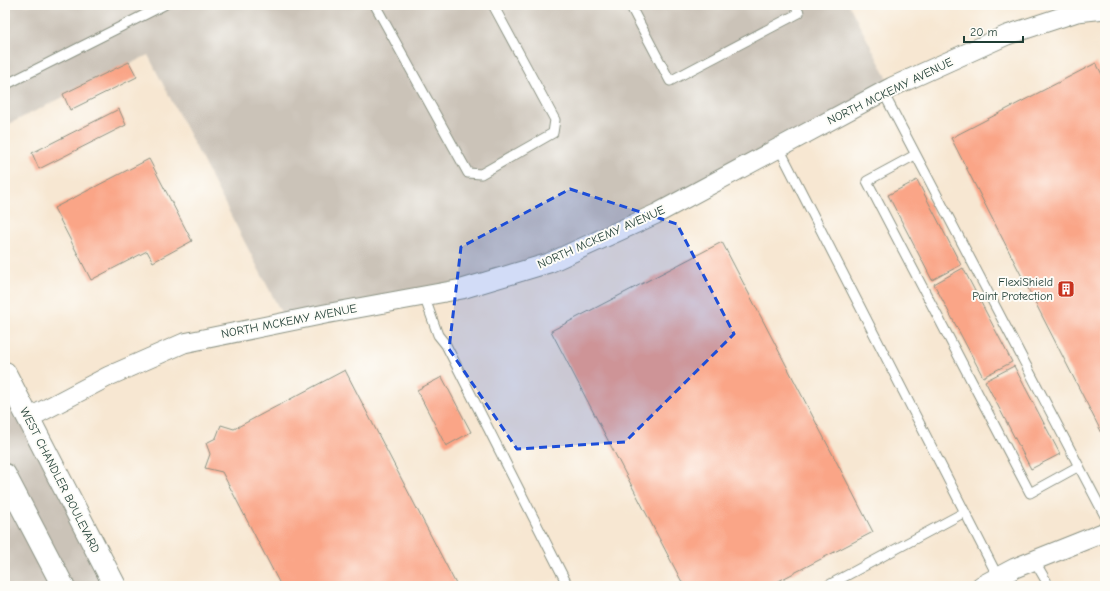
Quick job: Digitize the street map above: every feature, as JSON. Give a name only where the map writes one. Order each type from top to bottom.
[{"type":"main road","name":"WEST CHANDLER BOULEVARD","points":[[5,373],[115,586]]},
{"type":"main road","points":[[5,475],[63,586]]},
{"type":"street","name":"NORTH MCKEMY AVENUE","points":[[29,418],[109,376],[184,343],[462,289],[549,263],[656,214],[883,92],[1007,35],[1076,9],[1105,8]]},
{"type":"street","points":[[981,586],[1034,560],[1105,532]]},
{"type":"lane","points":[[5,85],[164,5]]},
{"type":"lane","points":[[375,5],[468,173],[481,174],[553,133],[555,120],[493,5]]},
{"type":"lane","points":[[630,5],[670,81],[799,13],[795,5]]},
{"type":"lane","points":[[883,92],[1105,516]]},
{"type":"lane","points":[[779,148],[998,577]]},
{"type":"lane","points":[[916,155],[867,181],[1030,493],[1079,466]]},
{"type":"lane","points":[[424,296],[438,334],[446,345],[568,586]]},
{"type":"lane","points":[[827,586],[965,512]]},
{"type":"lane","points":[[1034,560],[1049,586]]},
{"type":"highlighted area","points":[[570,189],[677,224],[734,334],[625,442],[517,449],[449,349],[461,247]]},
{"type":"shaded area","points":[[5,5],[849,5],[892,87],[549,263],[286,322],[148,55],[5,126]]},
{"type":"shaded area","points":[[5,378],[113,586],[5,586]]},
{"type":"building","points":[[129,62],[137,77],[70,110],[63,94]]},
{"type":"building","name":"FlexiShield Paint Protection","points":[[1096,63],[1105,80],[1105,439],[951,138]]},
{"type":"building","points":[[119,109],[126,125],[39,169],[32,153]]},
{"type":"building","points":[[149,159],[192,241],[153,262],[147,251],[91,280],[54,208]]},
{"type":"building","points":[[917,180],[961,265],[932,280],[888,195]]},
{"type":"building","points":[[722,242],[873,532],[769,586],[684,586],[551,331]]},
{"type":"building","points":[[963,268],[1012,362],[983,377],[934,284]]},
{"type":"building","points":[[1014,366],[1060,454],[1031,469],[985,381]]},
{"type":"building","points":[[345,370],[457,586],[281,586],[222,472],[205,468],[210,454],[206,443],[216,438],[221,425],[234,429]]},
{"type":"building","points":[[442,377],[471,432],[446,446],[417,390]]},
{"type":"place","name":"FlexiShield Paint Protection","points":[[1066,289]]}]
